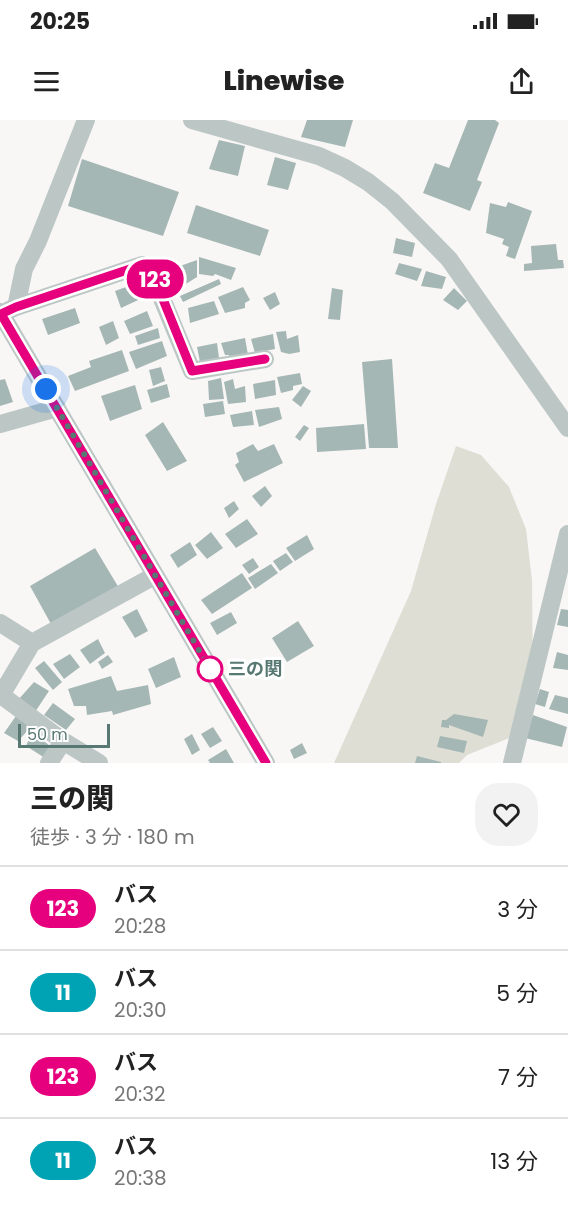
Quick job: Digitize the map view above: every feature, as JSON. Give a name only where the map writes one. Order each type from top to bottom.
[{"type":"street","points":[[6,311],[38,241],[86,120]]},
{"type":"street","points":[[192,120],[319,156],[368,182],[392,201],[449,259],[568,428]]},
{"type":"street","points":[[6,311],[142,265],[152,272],[192,371],[265,359]]},
{"type":"street","points":[[6,311],[57,408],[266,763]]},
{"type":"street","points":[[0,424],[57,408]]},
{"type":"street","points":[[512,763],[568,534]]},
{"type":"street","points":[[99,763],[63,741],[0,696],[32,643],[154,576]]},
{"type":"street","points":[[0,623],[32,643]]},
{"type":"street","points":[[49,763],[63,741]]},
{"type":"shaded area","points":[[456,446],[481,455],[509,487],[526,529],[532,580],[533,683],[512,737],[467,755],[459,763],[334,763],[411,591],[436,504]]},
{"type":"building","points":[[307,120],[353,120],[345,147],[301,137]]},
{"type":"building","points":[[468,120],[495,120],[499,123],[477,180],[482,182],[470,211],[423,193],[435,163],[449,168]]},
{"type":"building","points":[[219,140],[245,146],[238,176],[209,169]]},
{"type":"building","points":[[275,157],[296,163],[288,190],[267,185]]},
{"type":"building","points":[[82,159],[179,192],[163,236],[68,206]]},
{"type":"building","points":[[508,202],[532,211],[515,259],[506,256],[509,247],[502,244],[504,239],[486,233],[490,203],[506,207]]},
{"type":"building","points":[[196,205],[269,230],[260,256],[187,233]]},
{"type":"building","points":[[396,238],[415,243],[412,257],[393,253]]},
{"type":"building","points":[[556,244],[558,260],[563,260],[564,268],[524,271],[524,264],[532,263],[531,246]]},
{"type":"building","points":[[199,257],[236,268],[231,280],[215,274],[213,276],[199,274]]},
{"type":"building","points":[[197,260],[197,277],[173,292],[166,279],[182,272],[180,266]]},
{"type":"building","points":[[399,263],[422,269],[417,281],[395,274]]},
{"type":"building","points":[[426,271],[446,277],[442,289],[421,286]]},
{"type":"building","points":[[219,279],[221,284],[183,302],[180,296]]},
{"type":"building","points":[[145,280],[149,295],[121,308],[115,291]]},
{"type":"building","points":[[243,287],[250,300],[245,303],[245,308],[225,313],[218,297]]},
{"type":"building","points":[[332,288],[343,290],[340,320],[328,319]]},
{"type":"building","points":[[454,288],[467,301],[458,310],[443,300]]},
{"type":"building","points":[[275,292],[280,304],[270,310],[263,298]]},
{"type":"building","points":[[214,301],[219,314],[190,323],[188,308]]},
{"type":"building","points":[[75,308],[80,323],[48,335],[42,319]]},
{"type":"building","points":[[147,311],[153,326],[130,334],[124,321]]},
{"type":"building","points":[[113,321],[119,338],[106,345],[99,327]]},
{"type":"building","points":[[158,328],[160,338],[138,345],[135,336]]},
{"type":"building","points":[[286,331],[287,339],[298,335],[300,352],[289,354],[281,352],[276,332]]},
{"type":"building","points":[[273,334],[275,349],[255,353],[251,339]]},
{"type":"building","points":[[245,338],[248,355],[230,359],[229,355],[225,355],[221,343]]},
{"type":"building","points":[[162,341],[167,356],[136,369],[129,352]]},
{"type":"building","points":[[217,343],[219,358],[200,362],[197,347]]},
{"type":"building","points":[[122,350],[129,371],[75,391],[68,376],[91,367],[89,361]]},
{"type":"building","points":[[392,359],[398,448],[369,448],[362,362]]},
{"type":"building","points":[[161,367],[165,381],[153,386],[149,370]]},
{"type":"building","points":[[300,373],[302,384],[293,386],[293,390],[281,393],[277,377]]},
{"type":"building","points":[[221,378],[224,399],[209,400],[208,381]]},
{"type":"building","points":[[5,379],[13,402],[0,406],[0,380]]},
{"type":"building","points":[[233,379],[235,389],[245,386],[246,402],[228,404],[224,382]]},
{"type":"building","points":[[275,380],[276,395],[255,399],[253,384]]},
{"type":"building","points":[[167,384],[170,397],[151,403],[147,390]]},
{"type":"building","points":[[135,385],[142,409],[110,421],[101,396]]},
{"type":"building","points":[[303,386],[311,391],[301,407],[292,400]]},
{"type":"building","points":[[223,401],[225,414],[205,417],[203,404]]},
{"type":"building","points":[[279,407],[282,419],[259,427],[255,410]]},
{"type":"building","points":[[252,411],[254,425],[233,427],[230,415]]},
{"type":"building","points":[[163,422],[187,461],[167,471],[145,435]]},
{"type":"building","points":[[364,424],[366,449],[317,452],[316,428]]},
{"type":"building","points":[[304,425],[309,428],[300,441],[295,437]]},
{"type":"building","points":[[253,444],[258,451],[274,444],[283,463],[244,482],[235,465],[239,462],[236,453]]},
{"type":"building","points":[[265,486],[272,496],[261,507],[252,496]]},
{"type":"building","points":[[234,501],[239,509],[229,518],[224,508]]},
{"type":"building","points":[[247,519],[258,534],[236,548],[225,534]]},
{"type":"building","points":[[211,532],[223,548],[207,559],[195,545]]},
{"type":"building","points":[[307,535],[314,549],[295,561],[286,548]]},
{"type":"building","points":[[190,542],[197,555],[178,568],[170,555]]},
{"type":"building","points":[[95,548],[119,588],[51,624],[30,586]]},
{"type":"building","points":[[286,553],[293,562],[280,571],[273,561]]},
{"type":"building","points":[[253,558],[259,567],[249,574],[242,565]]},
{"type":"building","points":[[271,564],[278,573],[255,589],[248,578]]},
{"type":"building","points":[[242,573],[252,588],[212,614],[201,600]]},
{"type":"building","points":[[137,609],[148,631],[135,638],[122,617]]},
{"type":"building","points":[[561,609],[568,610],[568,627],[557,625]]},
{"type":"building","points":[[231,612],[237,623],[217,635],[210,623]]},
{"type":"building","points":[[298,621],[314,646],[287,662],[272,638]]},
{"type":"building","points":[[98,639],[105,653],[90,664],[80,650]]},
{"type":"building","points":[[557,652],[568,655],[568,670],[553,668]]},
{"type":"building","points":[[70,654],[80,667],[64,679],[53,664]]},
{"type":"building","points":[[108,655],[113,662],[102,669],[98,662]]},
{"type":"building","points":[[174,657],[181,677],[156,688],[148,669]]},
{"type":"building","points":[[44,661],[62,682],[53,690],[35,668]]},
{"type":"building","points":[[111,676],[117,691],[148,685],[151,704],[113,715],[112,711],[87,715],[86,706],[74,706],[68,689]]},
{"type":"building","points":[[34,682],[49,691],[35,712],[18,700]]},
{"type":"building","points":[[540,689],[549,692],[545,707],[535,704]]},
{"type":"building","points":[[555,695],[568,698],[568,714],[549,709]]},
{"type":"building","points":[[53,703],[75,719],[66,730],[44,715]]},
{"type":"building","points":[[454,714],[488,720],[483,737],[449,725],[449,728],[441,727],[442,720]]},
{"type":"building","points":[[533,715],[567,727],[562,747],[525,738]]},
{"type":"building","points":[[16,716],[31,727],[18,741],[4,733]]},
{"type":"building","points":[[213,727],[222,741],[210,748],[201,734]]},
{"type":"building","points":[[192,734],[200,750],[192,755],[184,739]]},
{"type":"building","points":[[37,736],[53,748],[45,758],[26,746],[30,737],[34,739]]},
{"type":"building","points":[[440,736],[467,741],[464,753],[437,747]]},
{"type":"building","points":[[302,743],[307,753],[294,759],[290,750]]},
{"type":"building","points":[[226,749],[234,763],[210,763],[208,760]]},
{"type":"building","points":[[417,756],[441,762],[441,763],[415,763]]},
{"type":"bus line","name":"123","points":[[265,359],[192,371],[152,272],[142,265],[1,314],[266,763]]},
{"type":"place","name":"三の関","points":[[210,669]]},
{"type":"route","points":[[46,389],[210,669]]}]
